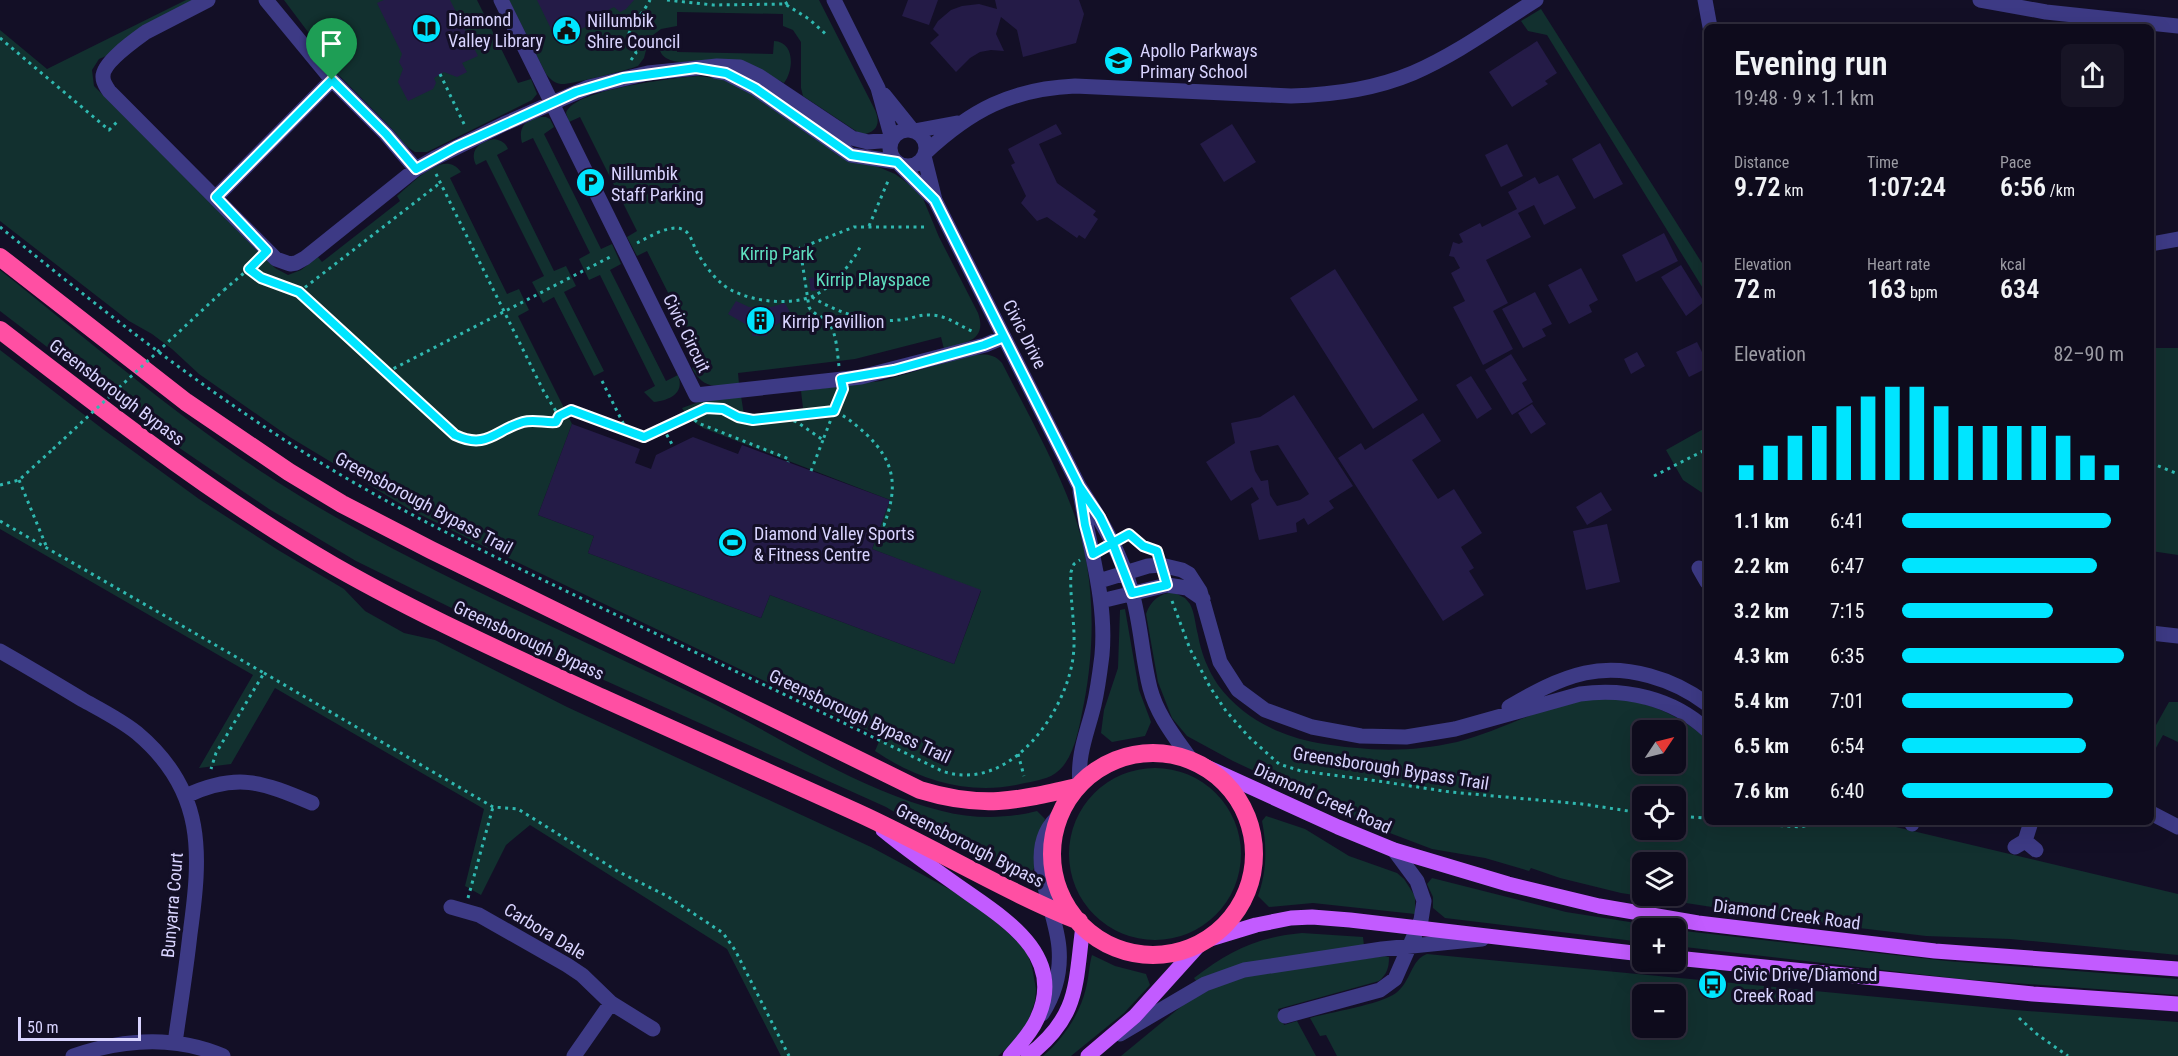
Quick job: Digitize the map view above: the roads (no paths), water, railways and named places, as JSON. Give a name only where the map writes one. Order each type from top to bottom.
[{"type":"highway","name":"Greensborough Bypass","points":[[0,257],[145,371],[238,439],[342,504],[462,566],[920,790],[955,799],[995,802],[1041,796],[1078,786]]},
{"type":"highway","name":"Greensborough Bypass","points":[[0,330],[228,500],[334,566],[525,663],[867,817],[1081,924]]},
{"type":"highway","points":[[1158,753],[1196,762],[1227,785],[1238,798],[1251,829],[1254,846],[1253,871],[1246,896],[1227,923],[1205,941],[1178,952],[1143,954],[1110,945],[1081,924],[1064,900],[1054,872],[1053,842],[1061,814],[1078,786],[1105,765],[1136,754],[1158,753]]},
{"type":"main road","name":"Diamond Creek Road","points":[[1196,762],[1394,850],[1461,871],[1640,914],[1935,951],[2178,969]]},
{"type":"main road","points":[[867,817],[922,860],[1001,915],[1030,944],[1040,962],[1044,984],[1042,1006],[1034,1026],[1010,1056]]},
{"type":"main road","points":[[1088,1056],[1106,1043],[1163,987],[1205,941],[1273,921],[1300,917],[1350,920],[1632,953]]},
{"type":"main road","points":[[1028,1056],[1051,1036],[1072,1001],[1079,970],[1081,924]]},
{"type":"main road","points":[[1686,959],[2033,994],[2178,1004]]},
{"type":"street","points":[[208,0],[146,32],[113,59],[104,70],[104,83],[267,251],[283,263],[296,263],[423,165],[551,103],[589,87],[623,78],[717,66],[740,67],[783,90],[852,138],[868,142],[892,140],[901,131],[913,131],[960,122]]},
{"type":"street","points":[[266,0],[332,80],[386,134],[423,165]]},
{"type":"street","name":"Civic Circuit","points":[[501,0],[696,395],[841,379],[894,370],[984,345],[1004,337]]},
{"type":"street","points":[[834,0],[878,88],[892,140],[891,154],[897,162]]},
{"type":"street","points":[[696,68],[726,73],[746,83],[851,155],[897,162],[905,166],[920,162],[960,122],[993,104],[1033,90],[1061,87],[1291,96],[1361,88],[1412,73],[1437,61],[1536,0]]},
{"type":"street","points":[[1705,0],[1709,24]]},
{"type":"street","points":[[1980,0],[2046,12],[2178,26]]},
{"type":"street","points":[[216,197],[332,80]]},
{"type":"street","points":[[878,88],[913,131],[919,133],[925,142],[925,155]]},
{"type":"street","name":"Civic Drive","points":[[925,155],[935,200],[1079,486],[1100,517],[1113,544],[1132,593],[1153,697],[1166,724],[1196,762]]},
{"type":"street","name":"Civic Drive","points":[[897,162],[935,200]]},
{"type":"street","points":[[2154,243],[2178,239]]},
{"type":"street","name":"Civic Drive","points":[[1078,786],[1081,746],[1094,704],[1101,662],[1102,633],[1099,581],[1085,525],[1079,486]]},
{"type":"street","points":[[1099,581],[1148,566],[1174,567],[1189,574],[1203,599],[1224,671],[1245,696],[1277,715],[1312,727],[1340,733],[1385,737],[1439,732],[1580,694],[1616,692],[1661,701],[1680,710],[1704,728]]},
{"type":"street","points":[[1699,568],[1704,577]]},
{"type":"street","points":[[1101,601],[1167,585],[1186,588],[1203,599]]},
{"type":"street","points":[[2154,633],[2178,636]]},
{"type":"street","name":"Bunyarra Court","points":[[0,651],[132,729],[165,763],[186,796],[196,832],[198,865],[174,1043]]},
{"type":"street","points":[[1494,717],[1544,687],[1595,672],[1631,672],[1658,679],[1694,694],[1704,702]]},
{"type":"street","points":[[186,796],[209,785],[240,782],[270,785],[312,803]]},
{"type":"street","points":[[1034,1026],[1049,1003],[1058,974],[1059,949],[1042,872],[1041,857],[1048,828],[1061,814]]},
{"type":"street","points":[[2154,815],[2178,827]]},
{"type":"street","points":[[2025,846],[2030,825]]},
{"type":"street","points":[[1285,1016],[1385,988],[1395,979],[1418,928],[1424,908],[1422,891],[1417,881],[1394,850]]},
{"type":"street","name":"Carbora Dale","points":[[458,908],[494,922],[567,964],[611,1003],[653,1029]]},
{"type":"street","points":[[1106,1043],[1205,984],[1233,973],[1410,945],[1494,937]]},
{"type":"street","points":[[574,1056],[611,1003]]},
{"type":"street","points":[[73,1056],[123,1044],[154,1041],[196,1047],[223,1056]]},
{"type":"place","name":"Diamond Valley Library","points":[[427,29]]},
{"type":"place","name":"Nillumbik Shire Council","points":[[566,30]]},
{"type":"place","name":"Apollo Parkways Primary School","points":[[1119,60]]},
{"type":"place","name":"Nillumbik Staff Parking","points":[[590,183]]},
{"type":"place","name":"Kirrip Pavillion","points":[[761,321]]},
{"type":"place","name":"Diamond Valley Sports & Fitness Centre","points":[[733,543]]},
{"type":"place","name":"Civic Drive/Diamond Creek Road","points":[[1712,984]]},
{"type":"park label","name":"Kirrip Park","points":[[777,253]]},
{"type":"park label","name":"Kirrip Playspace","points":[[873,279]]}]
